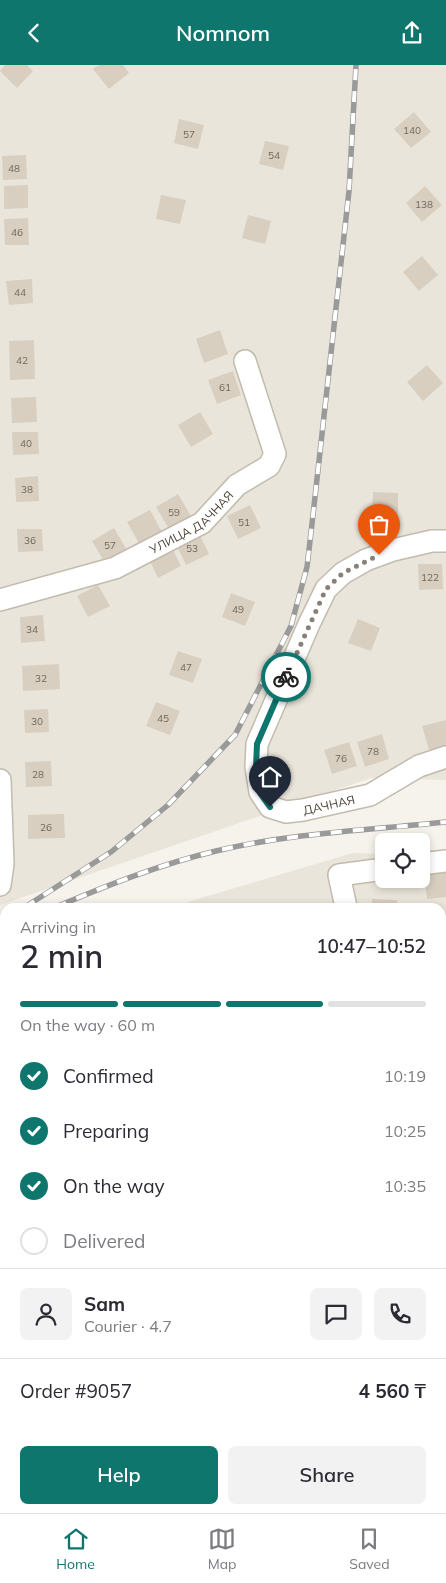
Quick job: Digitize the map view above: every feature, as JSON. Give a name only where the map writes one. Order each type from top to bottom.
[{"type":"street","name":"УЛИЦА ДАЧНАЯ","points":[[0,600],[115,568],[202,523],[237,485],[269,466],[275,454],[245,361]]},
{"type":"street","name":"ДАЧНАЯ","points":[[446,541],[432,541],[393,550],[366,560],[343,573],[326,589],[257,744],[256,767],[260,793],[270,807],[286,812],[370,795],[419,766],[446,757]]},
{"type":"street","points":[[0,780],[4,863],[0,885]]},
{"type":"street","points":[[430,863],[446,861]]},
{"type":"street","points":[[345,903],[339,875],[375,870]]},
{"type":"shaded area","points":[[0,65],[446,65],[446,780],[371,778],[6,903],[0,903]]},
{"type":"shaded area","points":[[353,853],[375,854],[375,888],[430,888],[430,854],[446,855],[446,903],[187,903]]},
{"type":"building","points":[[5,65],[27,65],[33,71],[17,88],[0,71]]},
{"type":"building","points":[[99,65],[123,65],[129,73],[109,89],[93,69]]},
{"type":"building","points":[[414,112],[431,132],[411,148],[394,129]]},
{"type":"building","points":[[179,119],[204,125],[198,149],[174,143]]},
{"type":"building","points":[[265,141],[289,146],[283,170],[259,164]]},
{"type":"building","points":[[26,155],[27,179],[3,180],[2,156]]},
{"type":"building","points":[[28,185],[28,208],[4,209],[4,186]]},
{"type":"building","points":[[425,186],[442,205],[422,222],[406,203]]},
{"type":"building","points":[[161,195],[186,200],[180,224],[156,219]]},
{"type":"building","points":[[248,215],[271,221],[265,244],[242,238]]},
{"type":"building","points":[[28,218],[29,245],[5,245],[4,219]]},
{"type":"building","points":[[422,256],[438,275],[419,291],[403,272]]},
{"type":"building","points":[[32,279],[33,303],[9,305],[6,281]]},
{"type":"building","points":[[220,330],[228,354],[204,363],[196,339]]},
{"type":"building","points":[[34,340],[35,379],[10,380],[9,341]]},
{"type":"building","points":[[427,365],[443,383],[423,401],[407,382]]},
{"type":"building","points":[[233,371],[241,395],[217,404],[208,380]]},
{"type":"building","points":[[36,397],[37,422],[12,423],[11,398]]},
{"type":"building","points":[[200,412],[213,434],[191,447],[178,425]]},
{"type":"building","points":[[12,432],[38,432],[39,454],[13,455]]},
{"type":"building","points":[[38,476],[39,501],[16,502],[15,478]]},
{"type":"building","points":[[373,492],[398,493],[398,518],[372,518]]},
{"type":"building","points":[[178,494],[191,516],[169,529],[156,507]]},
{"type":"building","points":[[250,505],[261,528],[238,539],[227,516]]},
{"type":"building","points":[[150,510],[162,532],[140,545],[127,522]]},
{"type":"building","points":[[114,528],[127,550],[105,563],[92,541]]},
{"type":"building","points":[[17,529],[42,529],[43,551],[18,552]]},
{"type":"building","points":[[198,531],[209,554],[186,565],[175,542]]},
{"type":"building","points":[[170,544],[181,566],[158,578],[147,555]]},
{"type":"building","points":[[418,564],[442,564],[443,589],[419,590]]},
{"type":"building","points":[[98,585],[110,606],[88,617],[77,596]]},
{"type":"building","points":[[231,593],[255,602],[245,626],[222,617]]},
{"type":"building","points":[[43,615],[45,641],[21,643],[20,617]]},
{"type":"building","points":[[358,619],[380,628],[371,651],[348,643]]},
{"type":"building","points":[[178,651],[202,659],[193,683],[169,675]]},
{"type":"building","points":[[59,664],[60,689],[23,691],[22,666]]},
{"type":"building","points":[[156,702],[180,711],[170,735],[146,726]]},
{"type":"building","points":[[48,709],[49,732],[25,733],[24,710]]},
{"type":"building","points":[[446,720],[446,746],[429,750],[422,726]]},
{"type":"building","points":[[382,734],[389,759],[365,767],[357,742]]},
{"type":"building","points":[[349,742],[357,766],[332,774],[324,750]]},
{"type":"building","points":[[51,761],[52,786],[26,787],[25,762]]},
{"type":"building","points":[[64,814],[65,838],[28,839],[28,815]]},
{"type":"building","points":[[446,871],[446,897],[427,899],[426,888],[430,888],[430,873]]},
{"type":"building","points":[[372,899],[397,900],[397,903],[372,903]]},
{"type":"railway","points":[[31,903],[111,852],[168,805],[235,735],[291,626],[307,567],[349,191],[356,65]]},
{"type":"railway","points":[[66,903],[175,862],[244,845],[302,836],[446,822]]},
{"type":"way so far","points":[[286,677],[326,589],[343,573],[379,555]]},
{"type":"route","points":[[270,807],[260,793],[256,767],[257,744],[286,677]]}]
